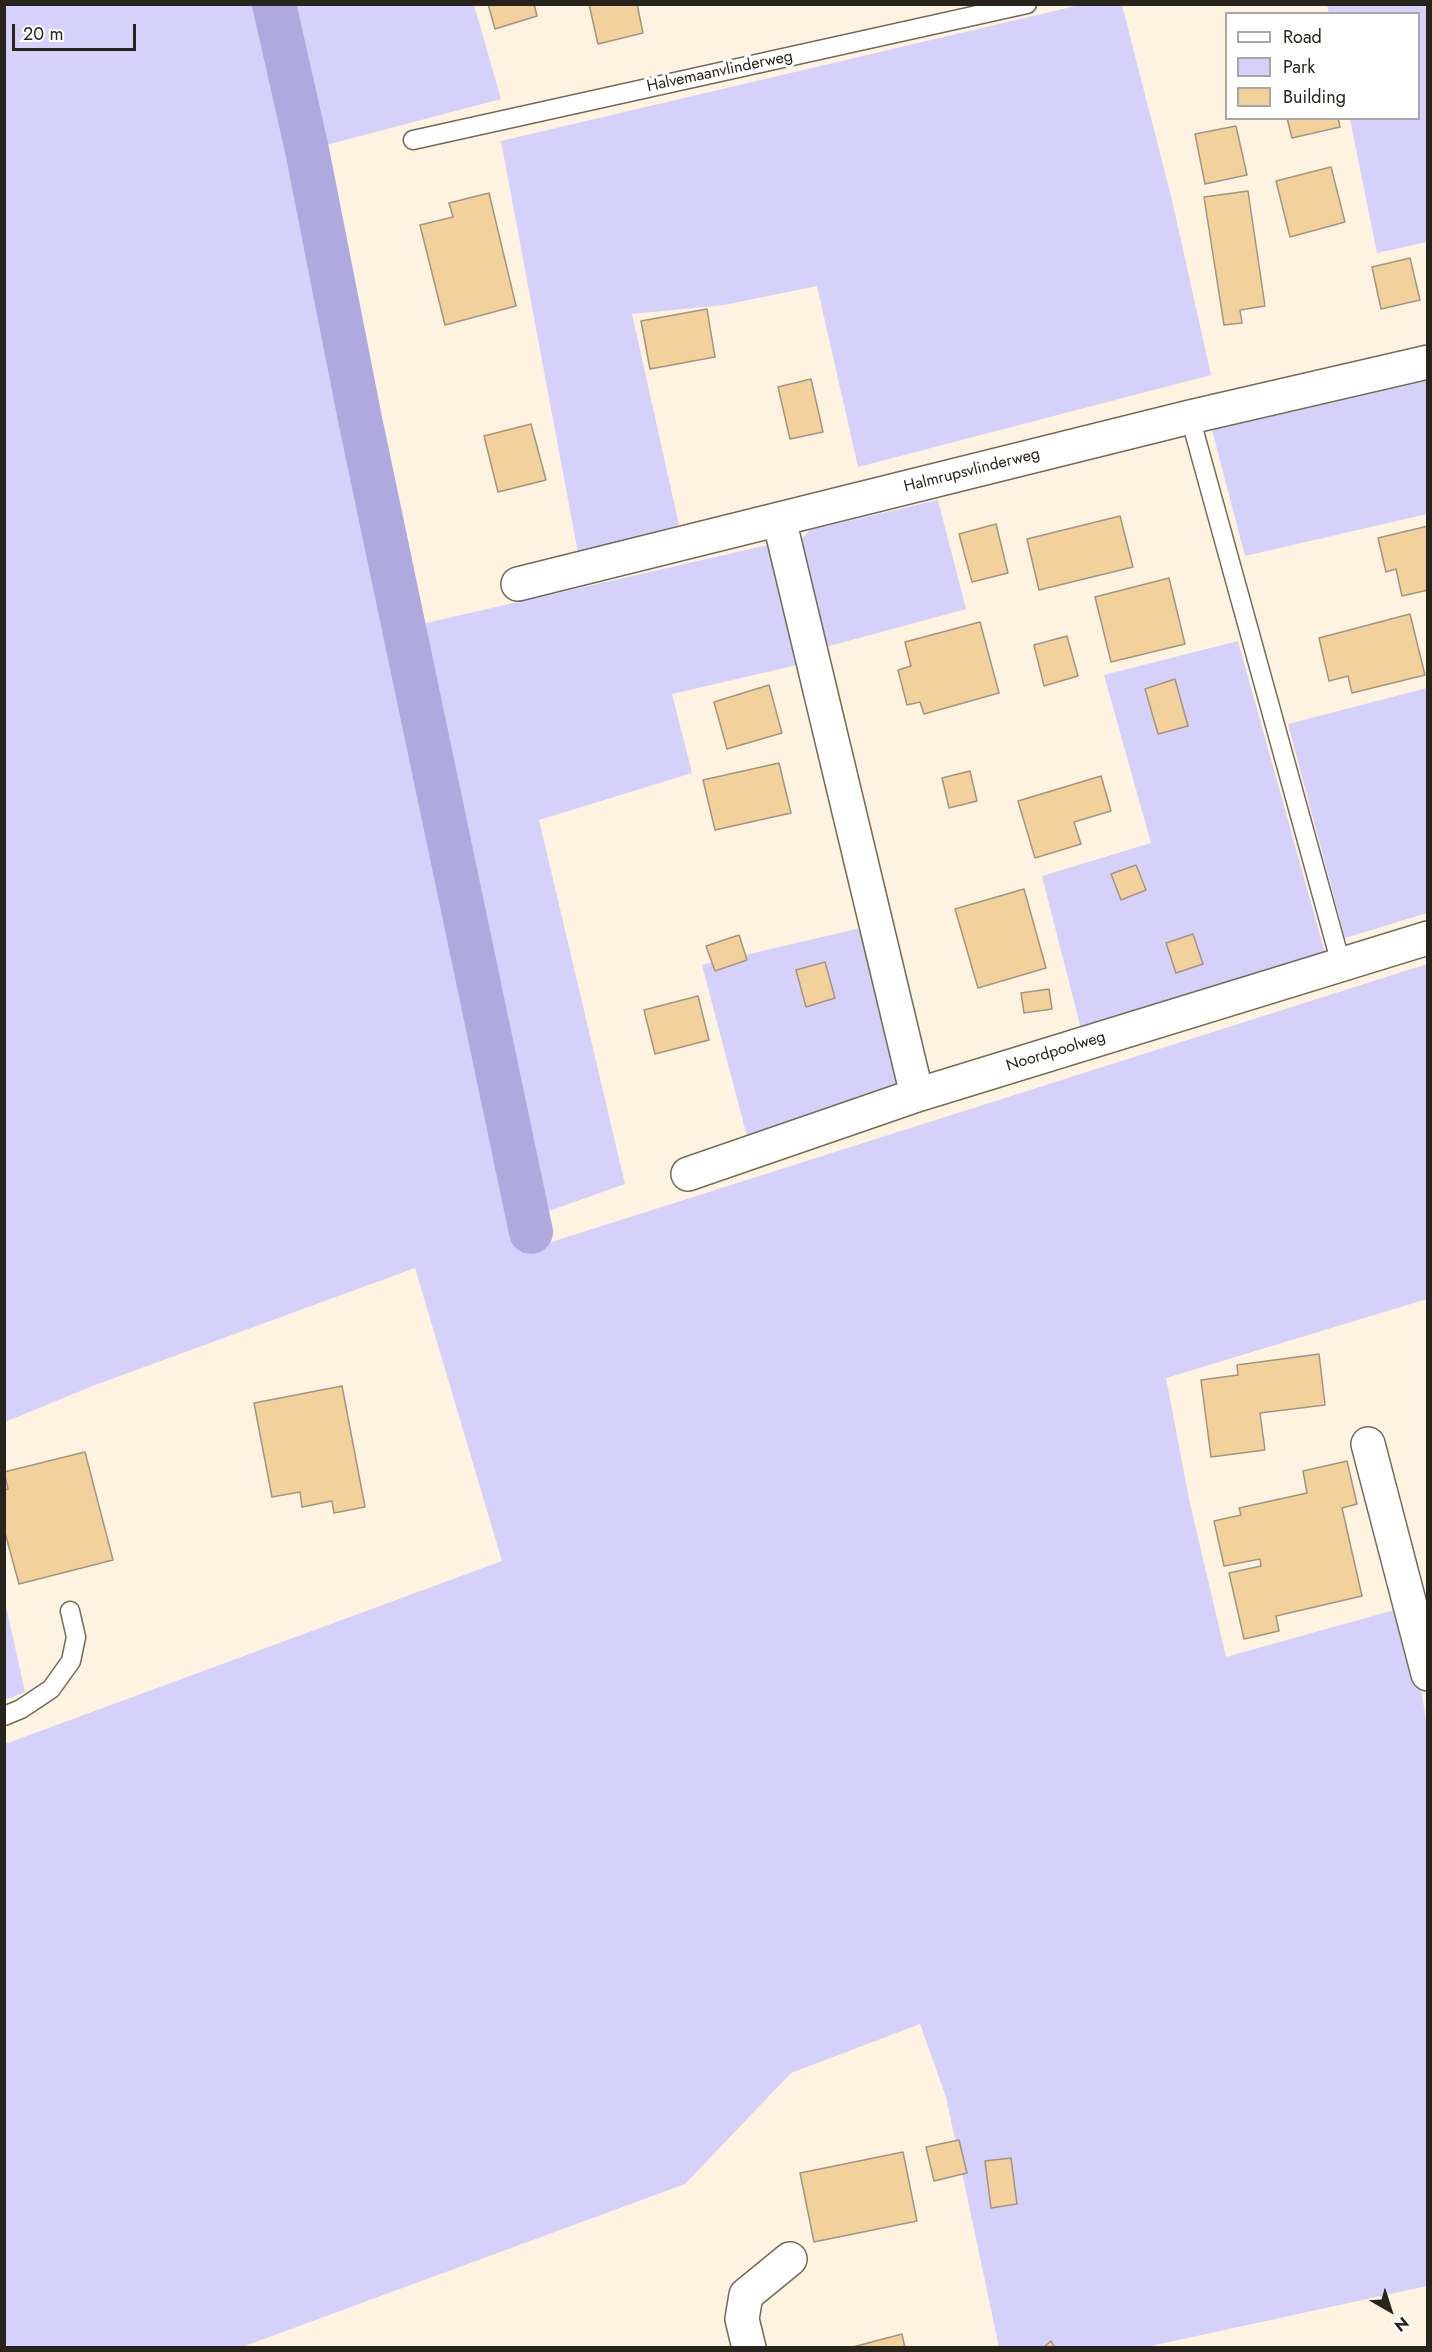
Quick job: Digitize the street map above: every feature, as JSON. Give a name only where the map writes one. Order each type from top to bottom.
[{"type":"street","name":"Halmrupsvlinderweg","points":[[518,584],[1190,417],[1428,362]]},
{"type":"street","points":[[779,519],[916,1095]]},
{"type":"street","name":"Noordpoolweg","points":[[688,1174],[916,1095],[1428,938]]},
{"type":"street","points":[[1368,1444],[1428,1674]]},
{"type":"street","points":[[749,2348],[742,2319],[746,2295],[790,2259]]},
{"type":"lane","name":"Halvemaanvlinderweg","points":[[413,140],[1027,4]]},
{"type":"lane","points":[[1190,417],[1341,964]]},
{"type":"lane","points":[[4,1716],[21,1709],[51,1689],[71,1661],[76,1637],[70,1611]]},
{"type":"green space","points":[[5,5],[259,5],[297,164],[520,1252],[1427,964],[1427,1299],[1166,1378],[1189,1499],[1226,1657],[1398,1609],[1422,1694],[1427,1728],[1427,2286],[1146,2347],[999,2347],[946,2097],[920,2024],[791,2073],[685,2184],[242,2347],[5,2347],[5,1744],[502,1561],[415,1268],[95,1385],[5,1422]]},
{"type":"green space","points":[[274,5],[474,5],[501,99],[307,150]]},
{"type":"green space","points":[[1080,5],[1122,5],[1171,196],[1211,375],[858,467],[817,286],[724,305],[632,314],[679,525],[578,553],[501,141]]},
{"type":"green space","points":[[1327,5],[1427,5],[1427,242],[1377,253],[1350,120],[1420,120],[1420,12],[1329,12]]},
{"type":"green space","points":[[1427,381],[1427,514],[1245,556],[1212,430]]},
{"type":"green space","points":[[938,500],[966,609],[822,648],[797,544],[810,530]]},
{"type":"green space","points":[[768,545],[797,665],[672,694],[692,773],[539,820],[625,1184],[529,1218],[404,628]]},
{"type":"green space","points":[[1238,641],[1325,953],[1081,1029],[1042,876],[1151,843],[1104,675]]},
{"type":"green space","points":[[1427,688],[1427,913],[1345,938],[1288,724]]},
{"type":"green space","points":[[861,928],[900,1099],[749,1144],[702,965]]},
{"type":"green space","points":[[4,1597],[25,1692],[5,1700],[4,1700]]},
{"type":"building","points":[[488,4],[534,4],[537,16],[495,29]]},
{"type":"building","points":[[589,4],[637,4],[643,33],[598,44]]},
{"type":"building","points":[[1288,120],[1338,120],[1340,127],[1292,138]]},
{"type":"building","points":[[1236,126],[1247,175],[1205,184],[1195,134]]},
{"type":"building","points":[[1331,167],[1345,222],[1290,237],[1276,181]]},
{"type":"building","points":[[1248,191],[1265,306],[1240,310],[1242,323],[1224,325],[1204,197]]},
{"type":"building","points":[[489,193],[516,306],[445,325],[420,225],[453,217],[449,203]]},
{"type":"building","points":[[1410,258],[1420,300],[1381,309],[1372,267]]},
{"type":"building","points":[[707,309],[715,357],[650,369],[641,321]]},
{"type":"building","points":[[811,379],[823,432],[790,439],[778,387]]},
{"type":"building","points":[[531,424],[546,480],[498,492],[484,436]]},
{"type":"building","points":[[1120,516],[1133,567],[1039,590],[1027,539]]},
{"type":"building","points":[[996,524],[1008,573],[972,582],[959,534]]},
{"type":"building","points":[[1428,526],[1428,590],[1402,596],[1396,569],[1386,572],[1378,538]]},
{"type":"building","points":[[1169,578],[1185,644],[1111,662],[1095,597]]},
{"type":"building","points":[[1410,614],[1425,675],[1352,693],[1348,676],[1329,681],[1319,638]]},
{"type":"building","points":[[980,622],[999,693],[924,714],[920,702],[907,705],[898,670],[911,666],[905,642]]},
{"type":"building","points":[[1067,636],[1078,676],[1044,686],[1034,645]]},
{"type":"building","points":[[1175,679],[1188,726],[1158,734],[1145,689]]},
{"type":"building","points":[[769,685],[782,733],[727,749],[714,702]]},
{"type":"building","points":[[779,763],[791,813],[715,830],[703,780]]},
{"type":"building","points":[[970,771],[977,801],[949,808],[942,778]]},
{"type":"building","points":[[1101,776],[1111,811],[1074,822],[1081,844],[1035,858],[1018,801]]},
{"type":"building","points":[[1136,865],[1146,890],[1121,900],[1111,874]]},
{"type":"building","points":[[1024,889],[1046,968],[978,988],[955,909]]},
{"type":"building","points":[[1193,934],[1203,964],[1176,973],[1166,943]]},
{"type":"building","points":[[739,935],[747,960],[715,971],[706,946]]},
{"type":"building","points":[[825,962],[835,998],[806,1007],[796,970]]},
{"type":"building","points":[[1049,989],[1052,1009],[1024,1013],[1021,993]]},
{"type":"building","points":[[698,996],[709,1040],[655,1054],[644,1010]]},
{"type":"building","points":[[1319,1354],[1325,1405],[1260,1413],[1265,1450],[1211,1457],[1201,1380],[1238,1375],[1237,1365]]},
{"type":"building","points":[[342,1386],[365,1507],[334,1513],[332,1501],[302,1507],[300,1492],[272,1497],[254,1403]]},
{"type":"building","points":[[85,1452],[113,1560],[19,1584],[4,1529],[4,1490],[8,1489],[4,1472]]},
{"type":"building","points":[[1347,1461],[1357,1504],[1342,1508],[1362,1596],[1276,1616],[1279,1631],[1244,1639],[1229,1573],[1261,1566],[1260,1559],[1224,1566],[1214,1521],[1241,1515],[1239,1508],[1307,1493],[1303,1471]]},
{"type":"building","points":[[959,2140],[967,2173],[934,2181],[926,2147]]},
{"type":"building","points":[[903,2152],[917,2221],[814,2242],[800,2173]]},
{"type":"building","points":[[1011,2158],[1017,2204],[991,2208],[985,2161]]},
{"type":"building","points":[[902,2334],[905,2348],[849,2348]]},
{"type":"building","points":[[1051,2341],[1055,2348],[1043,2348]]},
{"type":"waterway","points":[[274,4],[307,150],[360,419],[531,1232]]}]
